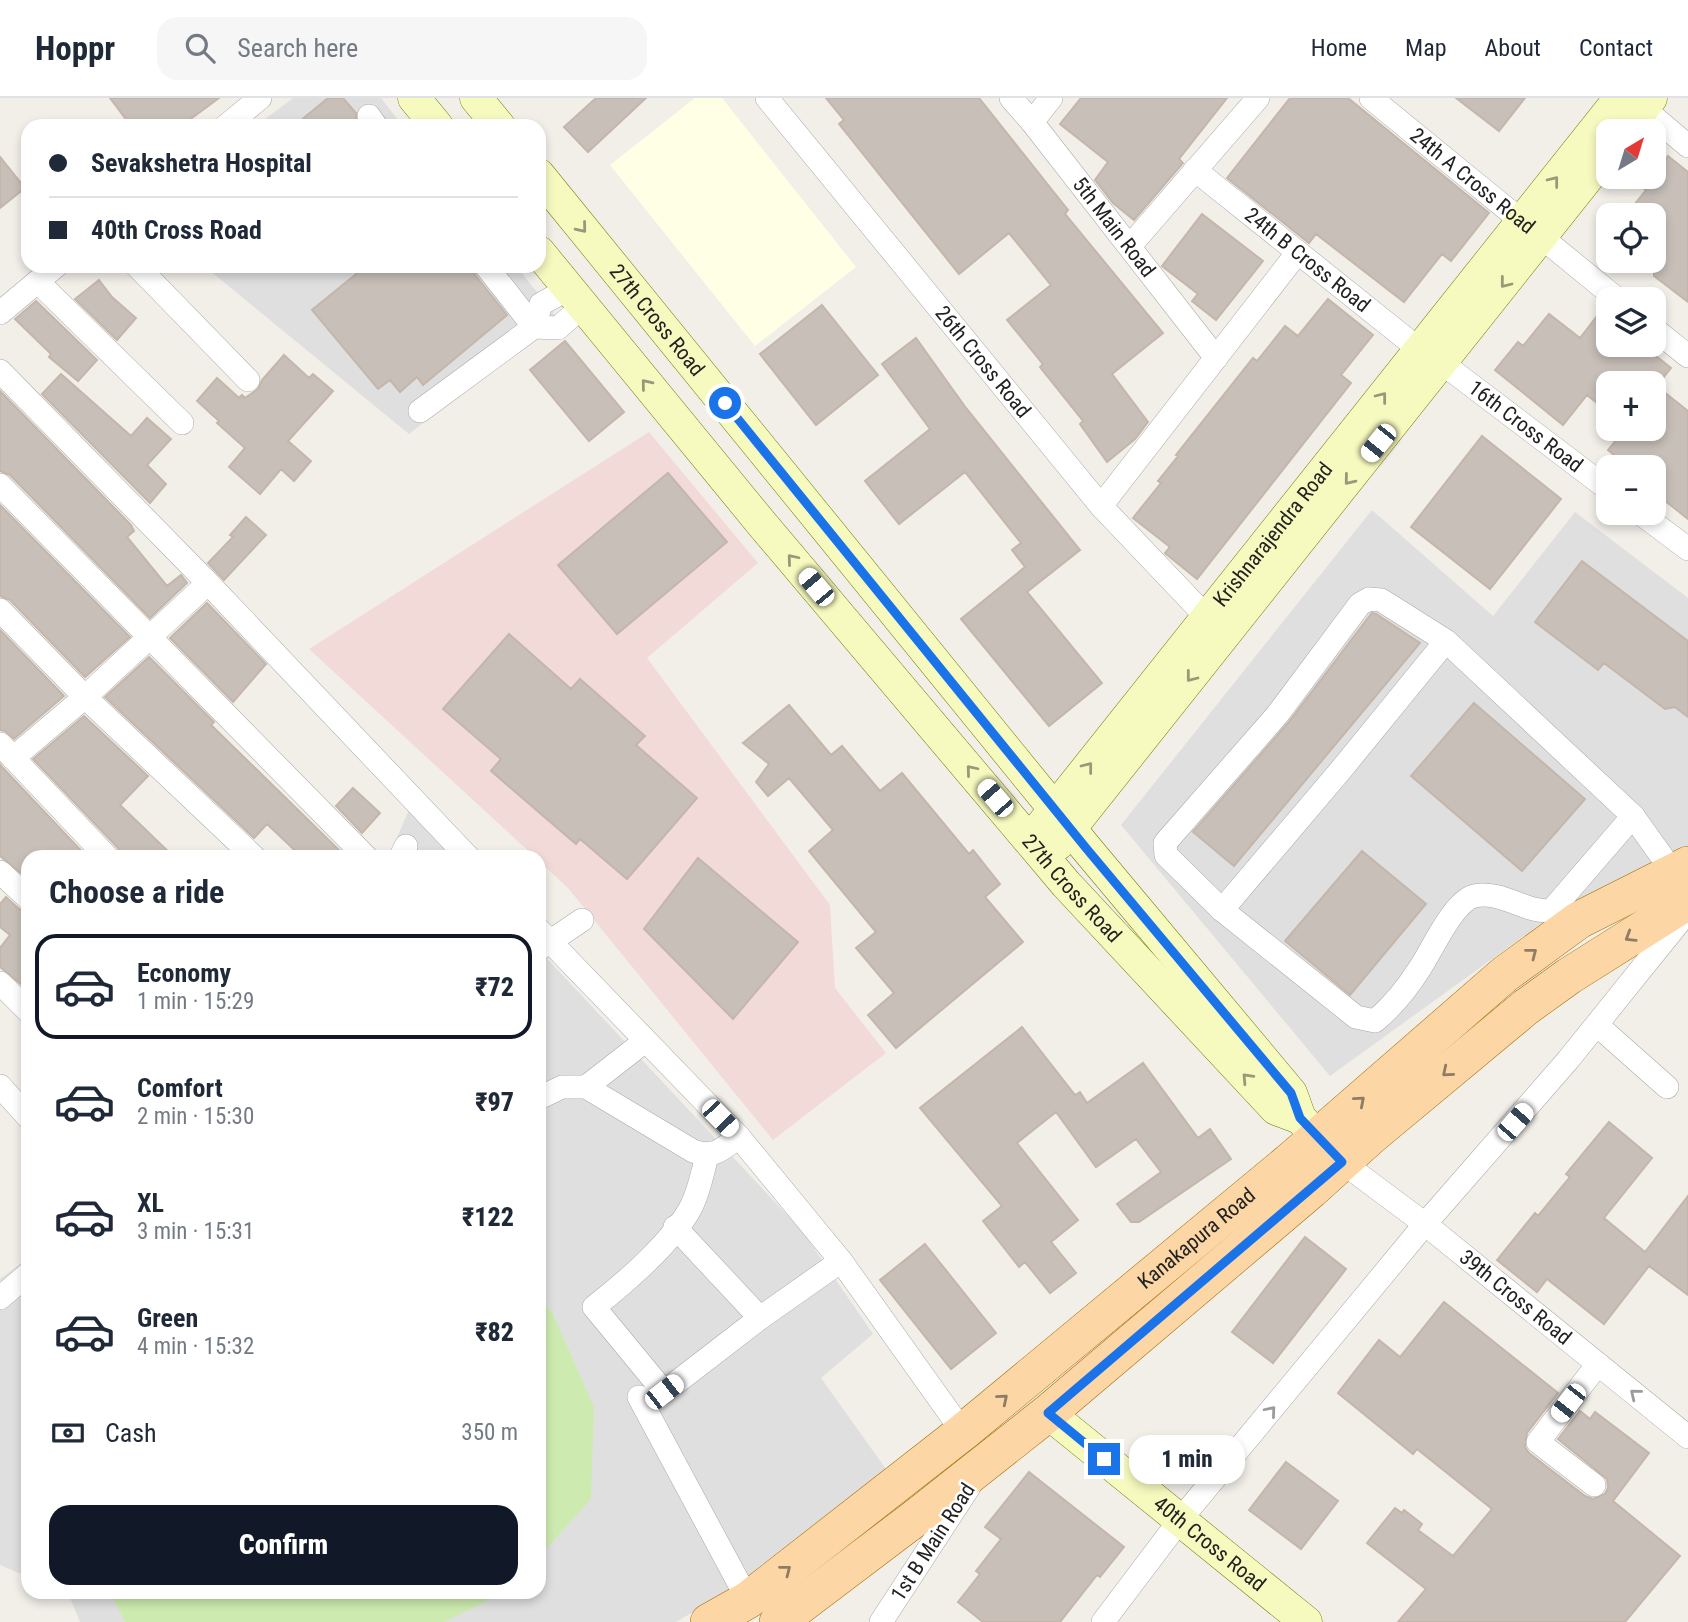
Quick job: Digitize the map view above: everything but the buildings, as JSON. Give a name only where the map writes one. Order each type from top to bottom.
[{"type":"main road","points":[[414,98],[431,119]]},
{"type":"main road","points":[[476,98],[493,119]]},
{"type":"main road","name":"Krishnarajendra Road","points":[[1039,850],[1531,230],[1635,109]]},
{"type":"main road","name":"Krishnarajendra Road","points":[[1531,230],[1596,164]]},
{"type":"main road","name":"27th Cross Road","points":[[546,184],[1063,819],[1291,1093],[1320,1139]]},
{"type":"main road","name":"27th Cross Road","points":[[546,261],[762,524],[1066,884],[1276,1109],[1320,1139]]},
{"type":"main road","name":"Kanakapura Road","points":[[709,1622],[748,1600],[963,1432],[1320,1139],[1526,1007],[1577,971],[1683,879]]},
{"type":"main road","name":"Kanakapura Road","points":[[778,1622],[1048,1413],[1320,1139]]},
{"type":"main road","name":"40th Cross Road","points":[[1048,1413],[1306,1622]]},
{"type":"street","points":[[234,119],[260,98]]},
{"type":"street","name":"26th Cross Road","points":[[767,98],[1101,506],[1216,626]]},
{"type":"street","name":"5th Main Road","points":[[1011,98],[1216,358]]},
{"type":"street","points":[[1032,122],[1051,98]]},
{"type":"street","points":[[1130,246],[1258,98]]},
{"type":"street","name":"24th A Cross Road","points":[[1371,98],[1602,287]]},
{"type":"street","points":[[1635,109],[1688,146]]},
{"type":"street","name":"24th B Cross Road","points":[[1195,170],[1431,356]]},
{"type":"street","points":[[1101,506],[1298,252]]},
{"type":"street","points":[[0,313],[49,273]]},
{"type":"street","points":[[143,273],[248,380]]},
{"type":"street","points":[[492,273],[534,327]]},
{"type":"street","points":[[38,282],[182,423]]},
{"type":"street","points":[[420,411],[534,327],[558,328],[576,298]]},
{"type":"street","points":[[1666,339],[1688,356]]},
{"type":"street","name":"16th Cross Road","points":[[1431,356],[1596,480]]},
{"type":"street","points":[[0,371],[208,583],[461,850]]},
{"type":"street","points":[[0,485],[360,850]]},
{"type":"street","points":[[1656,525],[1688,550]]},
{"type":"street","points":[[100,850],[6,751],[85,697],[208,583]]},
{"type":"street","points":[[1633,816],[1552,910],[1540,911],[1499,897],[1477,895],[1466,899],[1441,931],[1420,968],[1388,1010],[1375,1021],[1356,1017],[1222,910],[1166,855],[1166,844],[1277,715],[1360,604],[1369,599],[1381,600],[1446,641],[1633,816],[1683,879]]},
{"type":"street","points":[[0,610],[85,697],[247,850]]},
{"type":"street","points":[[1222,910],[1446,641]]},
{"type":"street","points":[[0,872],[21,892]]},
{"type":"street","points":[[1102,1622],[1180,1520],[1426,1224],[1597,1025],[1688,911]]},
{"type":"street","points":[[546,938],[582,920]]},
{"type":"street","points":[[546,943],[739,1137],[841,1261],[963,1432]]},
{"type":"street","points":[[0,983],[21,1004]]},
{"type":"street","points":[[1597,1025],[1667,1087]]},
{"type":"street","points":[[586,1087],[645,1041]]},
{"type":"street","points":[[0,1086],[21,1109]]},
{"type":"street","points":[[546,1095],[562,1087],[586,1087],[694,1152],[706,1156],[715,1154],[739,1137]]},
{"type":"street","name":"39th Cross Road","points":[[1320,1139],[1686,1432]]},
{"type":"street","points":[[706,1156],[690,1210],[629,1279],[594,1307],[664,1392],[760,1318],[841,1261]]},
{"type":"street","points":[[675,1227],[760,1318]]},
{"type":"street","points":[[1594,1485],[1538,1441],[1598,1364]]},
{"type":"street","points":[[639,1397],[748,1600]]},
{"type":"street","name":"1st B Main Road","points":[[881,1622],[985,1462]]},
{"type":"shaded area","points":[[293,98],[381,98],[398,119],[265,119]]},
{"type":"shaded area","points":[[695,98],[722,98],[856,267],[755,346],[610,165]]},
{"type":"shaded area","points":[[213,273],[522,273],[557,317],[409,434]]},
{"type":"shaded area","points":[[649,432],[758,563],[647,658],[830,905],[835,988],[886,1053],[773,1140],[568,888],[546,868],[546,850],[527,850],[309,649]]},
{"type":"shaded area","points":[[1372,510],[1493,616],[1575,512],[1688,598],[1688,846],[1564,907],[1330,1076],[1121,825]]},
{"type":"shaded area","points":[[409,810],[446,850],[392,850]]},
{"type":"shaded area","points":[[546,957],[803,1232],[873,1334],[821,1378],[891,1476],[748,1580],[676,1622],[80,1622],[70,1599],[546,1599]]},
{"type":"shaded area","points":[[21,1263],[21,1574],[0,1565],[0,1279]]},
{"type":"green space","points":[[546,1305],[553,1314],[594,1407],[591,1499],[546,1549]]},
{"type":"green space","points":[[113,1599],[492,1599],[444,1622],[125,1622]]},
{"type":"route","points":[[725,403],[1086,848],[1291,1093],[1300,1118],[1342,1162],[1048,1413],[1104,1459]]}]
